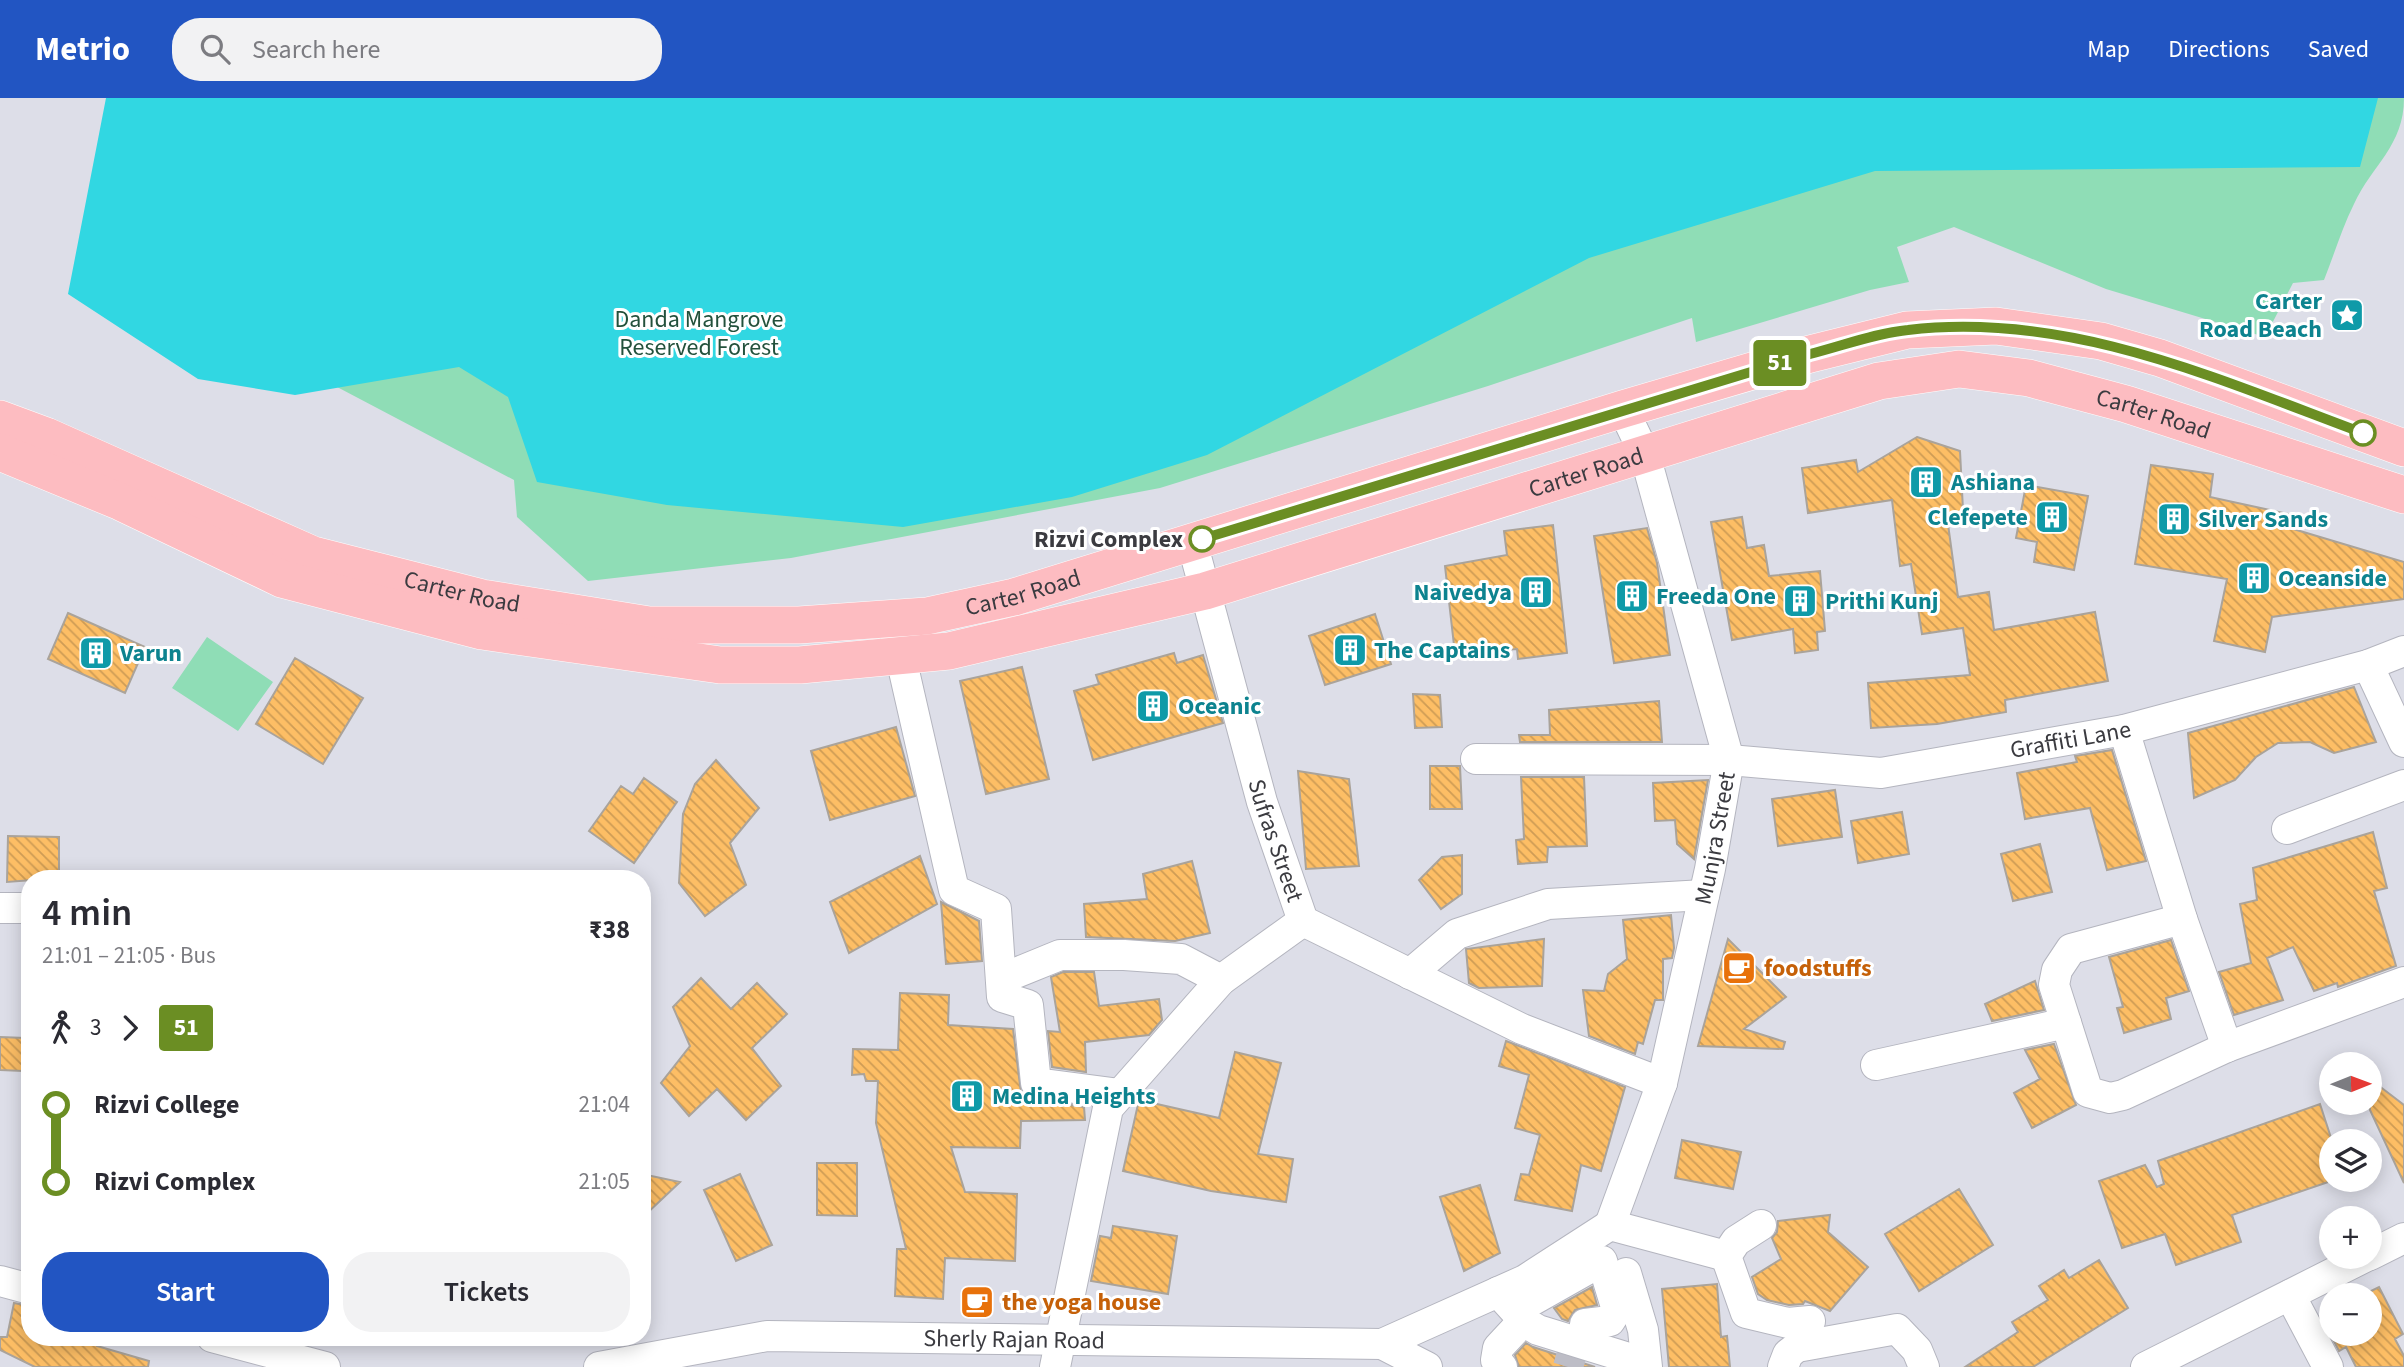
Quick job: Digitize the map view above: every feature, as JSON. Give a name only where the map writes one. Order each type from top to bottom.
[{"type":"main road","name":"Carter Road","points":[[0,419],[71,447],[313,555],[482,598],[649,625],[799,625],[927,616],[1014,597],[1623,409],[1810,354],[1907,330],[1996,326],[2101,341],[2160,358],[2404,448]]},
{"type":"main road","name":"Carter Road","points":[[0,452],[121,502],[282,579],[482,631],[720,665],[800,665],[949,651],[1205,591],[1880,381],[1959,369],[2029,378],[2126,404],[2404,495]]},
{"type":"street","name":"Munjra Street","points":[[1613,1240],[1661,1083],[1704,895],[1729,760],[1644,455],[1623,409]]},
{"type":"street","name":"Sufras Street","points":[[1192,542],[1262,802],[1303,921],[1522,1028],[1661,1083]]},
{"type":"street","points":[[894,618],[899,657],[954,890],[996,909],[1002,997],[1028,1005],[1036,1083],[1120,1094]]},
{"type":"street","name":"Graffiti Lane","points":[[1476,759],[1729,760],[1881,773],[2124,730],[2368,665],[2404,651]]},
{"type":"street","points":[[2368,665],[2404,742]]},
{"type":"street","points":[[2124,730],[2182,919],[2227,1047]]},
{"type":"street","points":[[2287,829],[2404,785]]},
{"type":"street","points":[[1410,974],[1457,934],[1548,904],[1704,895]]},
{"type":"street","points":[[0,908],[21,908]]},
{"type":"street","points":[[2182,919],[2071,949],[2057,970],[2054,985],[2088,1092],[2110,1098],[2123,1095],[2227,1047],[2404,982]]},
{"type":"street","points":[[1057,1352],[1108,1108],[1221,980],[1303,921]]},
{"type":"street","points":[[1001,979],[1060,955],[1124,955],[1181,959],[1221,980]]},
{"type":"street","points":[[1876,1065],[2066,1023]]},
{"type":"street","points":[[1726,1256],[1736,1241],[1762,1225]]},
{"type":"street","points":[[2382,1249],[2404,1238]]},
{"type":"street","points":[[1499,1366],[1494,1356],[1498,1348],[1532,1303],[1613,1240],[1726,1256]]},
{"type":"street","points":[[1578,1337],[1610,1321],[1617,1310],[1613,1240]]},
{"type":"street","points":[[1613,1240],[1635,1296],[1647,1367]]},
{"type":"street","points":[[1726,1256],[1746,1313],[1788,1323],[1811,1321]]},
{"type":"street","points":[[2146,1367],[2190,1357],[2290,1295],[2342,1269]]},
{"type":"street","points":[[0,1281],[21,1287]]},
{"type":"street","points":[[1382,1344],[1498,1292],[1532,1303]]},
{"type":"street","points":[[2290,1295],[2328,1367]]},
{"type":"street","points":[[1532,1303],[1538,1330],[1578,1337],[1632,1359],[1636,1367]]},
{"type":"street","points":[[1783,1367],[1788,1354],[1797,1347],[1897,1329],[1917,1350],[1924,1367]]},
{"type":"street","name":"Sherly Rajan Road","points":[[599,1367],[767,1336],[1057,1352],[1382,1344],[1427,1367]]},
{"type":"street","points":[[246,1346],[325,1367]]},
{"type":"green space","name":"Danda Mangrove Reserved Forest","points":[[1397,98],[2404,98],[2399,129],[2354,204],[2324,280],[2293,283],[2265,337],[2106,289],[1954,227],[1897,247],[1909,282],[1870,290],[1696,342],[1692,318],[1488,386],[1160,488],[791,558],[588,581],[517,517],[514,480],[189,309]]},
{"type":"green space","points":[[207,637],[273,682],[238,731],[172,688]]},
{"type":"water","name":"Danda Mangrove Reserved Forest","points":[[106,98],[2378,98],[2360,167],[1875,171],[1589,258],[1207,455],[1072,497],[903,527],[667,505],[537,482],[508,397],[459,367],[295,395],[198,379],[68,294]]},
{"type":"building","points":[[1917,437],[1960,451],[1963,510],[1947,517],[1958,597],[1989,592],[1994,630],[2095,612],[2108,681],[2005,700],[2006,712],[1937,724],[1871,728],[1868,683],[1970,675],[1963,628],[1922,634],[1911,564],[1900,566],[1892,500],[1808,513],[1802,468],[1856,460],[1858,472]]},
{"type":"building","points":[[2151,465],[2213,474],[2210,497],[2293,515],[2290,528],[2404,562],[2404,599],[2272,617],[2265,652],[2214,641],[2227,579],[2135,564]]},
{"type":"building","name":"Clefepete","points":[[2026,485],[2088,496],[2074,570],[2034,562],[2037,542],[2016,538]]},
{"type":"building","points":[[1742,517],[1747,548],[1764,545],[1769,576],[1820,571],[1825,631],[1817,632],[1818,650],[1795,653],[1793,629],[1732,640],[1711,522]]},
{"type":"building","points":[[1553,525],[1567,653],[1518,659],[1517,649],[1455,654],[1445,566],[1507,555],[1504,531]]},
{"type":"building","name":"Freeda One","points":[[1647,528],[1657,563],[1670,655],[1614,663],[1594,536]]},
{"type":"building","name":"Varun","points":[[68,613],[145,647],[125,693],[48,659]]},
{"type":"building","name":"The Captains","points":[[1375,614],[1391,664],[1325,685],[1309,636]]},
{"type":"building","name":"Oceanic","points":[[1174,653],[1177,663],[1203,655],[1223,723],[1093,760],[1074,691],[1099,684],[1096,675]]},
{"type":"building","points":[[295,658],[363,698],[323,764],[256,724]]},
{"type":"building","points":[[1022,667],[1049,779],[986,794],[960,681]]},
{"type":"building","points":[[2354,687],[2376,742],[2334,753],[2310,742],[2278,743],[2256,757],[2235,780],[2194,798],[2188,733]]},
{"type":"building","points":[[1413,694],[1440,695],[1442,727],[1415,728]]},
{"type":"building","points":[[1659,701],[1662,742],[1520,742],[1519,735],[1550,735],[1549,710]]},
{"type":"building","points":[[896,727],[915,796],[830,820],[811,751]]},
{"type":"building","points":[[2112,750],[2146,861],[2107,870],[2090,808],[2025,819],[2017,773],[2077,762],[2075,756]]},
{"type":"building","points":[[716,760],[759,808],[730,843],[746,885],[705,916],[679,883],[683,814],[695,784]]},
{"type":"building","points":[[1430,766],[1460,766],[1462,809],[1430,809]]},
{"type":"building","points":[[1298,771],[1349,779],[1359,866],[1306,869]]},
{"type":"building","points":[[1521,777],[1584,777],[1587,846],[1548,847],[1547,862],[1518,864],[1516,840],[1524,839]]},
{"type":"building","points":[[644,778],[677,802],[634,863],[589,831],[621,786],[633,794]]},
{"type":"building","points":[[1708,780],[1694,859],[1677,844],[1675,820],[1655,821],[1653,783]]},
{"type":"building","points":[[1835,790],[1842,837],[1778,846],[1772,799]]},
{"type":"building","points":[[1902,812],[1909,854],[1858,863],[1851,821]]},
{"type":"building","points":[[2373,832],[2387,888],[2374,891],[2396,966],[2338,987],[2337,983],[2314,991],[2293,947],[2267,958],[2283,1000],[2234,1015],[2219,972],[2251,963],[2240,904],[2257,900],[2253,868]]},
{"type":"building","points":[[8,836],[59,837],[59,870],[21,870],[21,881],[7,882]]},
{"type":"building","points":[[2040,844],[2052,892],[2013,901],[2001,854]]},
{"type":"building","points":[[1462,855],[1462,894],[1441,909],[1419,880],[1442,857]]},
{"type":"building","points":[[920,856],[937,904],[849,953],[830,902]]},
{"type":"building","points":[[1192,861],[1210,933],[1175,941],[1086,937],[1084,904],[1147,899],[1143,874]]},
{"type":"building","points":[[941,902],[979,921],[982,961],[946,964]]},
{"type":"building","points":[[1671,915],[1674,948],[1672,958],[1663,959],[1663,1000],[1655,1000],[1643,1044],[1638,1042],[1635,1054],[1589,1036],[1583,990],[1604,991],[1608,974],[1627,959],[1623,920]]},
{"type":"building","points":[[1544,939],[1542,986],[1479,988],[1469,983],[1466,949]]},
{"type":"building","name":"foodstuffs","points":[[1728,939],[1786,997],[1744,1029],[1785,1042],[1783,1049],[1698,1046]]},
{"type":"building","points":[[2171,940],[2189,991],[2166,998],[2171,1019],[2124,1033],[2117,1008],[2123,1007],[2109,957]]},
{"type":"building","points":[[1063,972],[1094,972],[1099,1006],[1159,999],[1162,1020],[1149,1035],[1085,1042],[1086,1072],[1052,1067],[1048,1031],[1060,1032],[1051,977]]},
{"type":"building","points":[[701,978],[731,1009],[757,983],[787,1014],[752,1048],[781,1086],[746,1120],[717,1089],[689,1116],[661,1083],[690,1046],[673,1007]]},
{"type":"building","points":[[2035,981],[2044,1010],[1992,1021],[1985,1004]]},
{"type":"building","points":[[900,993],[949,995],[948,1025],[1013,1029],[1021,1093],[1034,1100],[1084,1107],[1085,1120],[1021,1121],[1020,1148],[951,1147],[965,1192],[1017,1194],[1015,1261],[945,1258],[943,1299],[895,1296],[897,1249],[906,1249],[876,1123],[878,1081],[866,1081],[864,1074],[852,1075],[853,1049],[898,1050]]},
{"type":"building","points":[[0,1037],[21,1038],[21,1071],[0,1070]]},
{"type":"building","points":[[1506,1041],[1625,1087],[1601,1171],[1581,1165],[1572,1211],[1515,1200],[1521,1174],[1529,1175],[1540,1135],[1515,1128],[1529,1075],[1499,1066]]},
{"type":"building","points":[[2054,1044],[2076,1105],[2032,1128],[2014,1093],[2040,1079],[2025,1050]]},
{"type":"building","points":[[1235,1052],[1281,1063],[1258,1154],[1293,1159],[1286,1202],[1211,1191],[1123,1171],[1139,1100],[1219,1118]]},
{"type":"building","points":[[2382,1088],[2404,1105],[2404,1183],[2382,1136],[2382,1129],[2379,1129],[2372,1115],[2382,1115]]},
{"type":"building","points":[[2319,1104],[2319,1115],[2324,1115],[2328,1129],[2319,1129],[2319,1185],[2232,1215],[2241,1242],[2176,1265],[2165,1234],[2122,1248],[2099,1181],[2145,1165],[2157,1187],[2164,1184],[2158,1161]]},
{"type":"building","points":[[1682,1140],[1741,1152],[1733,1189],[1675,1178]]},
{"type":"building","points":[[817,1163],[857,1163],[857,1216],[817,1215]]},
{"type":"building","points":[[740,1174],[772,1245],[736,1261],[704,1190]]},
{"type":"building","points":[[651,1176],[680,1182],[651,1209]]},
{"type":"building","points":[[1480,1185],[1500,1253],[1464,1271],[1440,1197]]},
{"type":"building","points":[[1959,1189],[1993,1245],[1919,1291],[1885,1234]]},
{"type":"building","points":[[1830,1215],[1828,1232],[1868,1267],[1830,1311],[1805,1301],[1803,1304],[1789,1305],[1767,1300],[1758,1294],[1752,1277],[1781,1259],[1772,1238],[1777,1232],[1778,1221]]},
{"type":"building","points":[[1113,1226],[1177,1236],[1168,1294],[1091,1281],[1100,1236],[1111,1238]]},
{"type":"building","points":[[2099,1260],[2128,1308],[2033,1367],[1965,1367],[2018,1332],[2012,1322],[2048,1300],[2039,1286],[2064,1270],[2069,1278]]},
{"type":"building","points":[[1717,1284],[1721,1337],[1727,1336],[1730,1367],[1669,1367],[1662,1289]]},
{"type":"building","points":[[1592,1287],[1597,1305],[1575,1310],[1568,1321],[1562,1319],[1554,1308]]},
{"type":"building","points":[[2382,1293],[2403,1334],[2395,1339],[2404,1356],[2404,1367],[2356,1367],[2346,1347],[2339,1351],[2336,1346],[2382,1346]]},
{"type":"building","points":[[14,1303],[21,1304],[21,1346],[97,1346],[149,1361],[148,1367],[35,1367],[0,1350],[0,1337],[7,1337]]},
{"type":"building","points":[[1526,1343],[1595,1367],[1519,1367],[1515,1355]]},
{"type":"tunnel","points":[[1568,1367],[1574,1347]]},
{"type":"bus line","name":"51","points":[[1202,539],[1810,354],[1907,330],[1996,326],[2101,341],[2160,358],[2363,433]]},
{"type":"place","name":"Carter Road Beach","points":[[2347,315]]},
{"type":"place","name":"Ashiana","points":[[1926,482]]},
{"type":"place","name":"Clefepete","points":[[2052,517]]},
{"type":"place","name":"Silver Sands","points":[[2174,519]]},
{"type":"place","name":"Rizvi Complex","points":[[1202,539]]},
{"type":"place","name":"Oceanside","points":[[2254,578]]},
{"type":"place","name":"Naivedya","points":[[1536,592]]},
{"type":"place","name":"Freeda One","points":[[1632,596]]},
{"type":"place","name":"Prithi Kunj","points":[[1800,601]]},
{"type":"place","name":"The Captains","points":[[1350,650]]},
{"type":"place","name":"Varun","points":[[96,653]]},
{"type":"place","name":"Oceanic","points":[[1153,706]]},
{"type":"place","name":"foodstuffs","points":[[1739,968]]},
{"type":"place","name":"Medina Heights","points":[[967,1096]]},
{"type":"place","name":"the yoga house","points":[[977,1302]]}]
